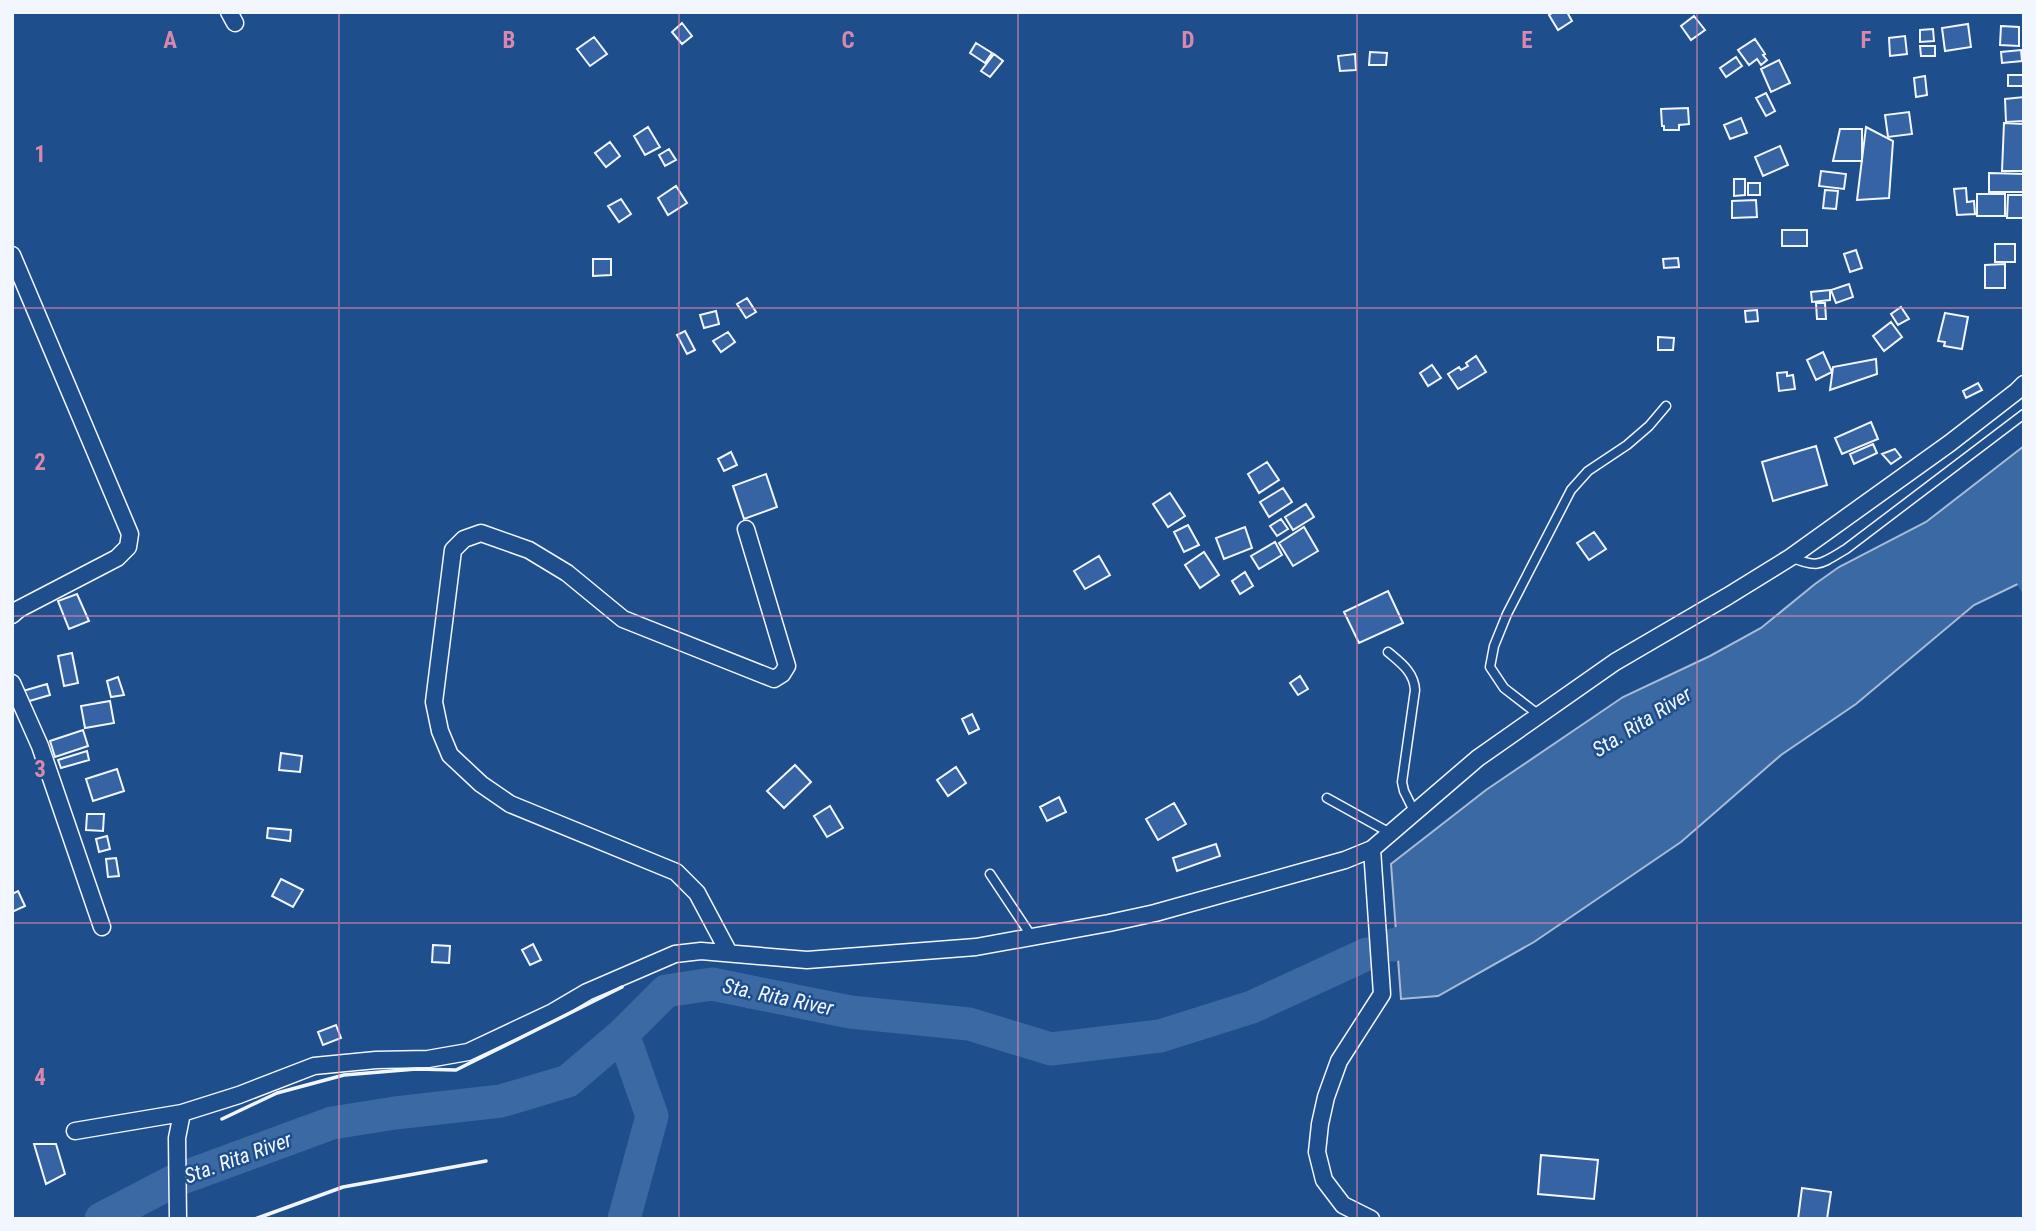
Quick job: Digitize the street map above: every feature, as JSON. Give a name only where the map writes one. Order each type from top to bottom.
[{"type":"street","points":[[12,255],[130,534],[128,547],[117,558],[12,615]]},
{"type":"street","points":[[75,1131],[182,1113],[239,1095],[314,1066],[376,1060],[428,1059],[468,1052],[553,1012],[587,992],[675,954],[701,951],[807,960],[976,947],[1155,913],[1345,860],[1372,849],[1478,758],[1615,662],[1791,557],[1951,443],[2024,384]]},
{"type":"street","points":[[729,953],[697,893],[676,872],[510,803],[481,784],[450,755],[440,732],[434,702],[453,550],[464,539],[481,533],[529,550],[567,573],[622,619],[774,679],[782,674],[787,666],[746,529]]},
{"type":"street","points":[[12,683],[40,746],[102,927]]},
{"type":"street","points":[[1371,1219],[1343,1205],[1324,1180],[1317,1152],[1326,1097],[1339,1061],[1382,994],[1372,849]]},
{"type":"street","points":[[178,1219],[177,1138],[182,1113]]},
{"type":"lane","points":[[1539,715],[1504,688],[1490,667],[1494,646],[1507,614],[1571,490],[1588,471],[1626,445],[1666,407]]},
{"type":"lane","points":[[1791,557],[1810,565],[1826,561],[1846,549],[2024,414]]},
{"type":"lane","points":[[1388,652],[1410,671],[1415,680],[1402,782],[1415,813]]},
{"type":"lane","points":[[1327,798],[1392,834]]},
{"type":"lane","points":[[990,874],[1032,937]]},
{"type":"water","points":[[2024,446],[2024,581],[1974,605],[1856,704],[1781,755],[1681,842],[1534,942],[1438,996],[1401,999],[1391,864],[1486,790],[1623,697],[1710,656],[1761,628],[1839,567],[1926,522]]},
{"type":"building","points":[[1554,12],[1567,12],[1572,21],[1558,30],[1549,15]]},
{"type":"building","points":[[1694,16],[1705,30],[1691,40],[1681,26]]},
{"type":"building","points":[[682,23],[692,36],[682,44],[672,32]]},
{"type":"building","points":[[1968,24],[1971,47],[1945,51],[1942,28]]},
{"type":"building","points":[[2001,26],[2019,27],[2019,46],[2000,45]]},
{"type":"building","points":[[1933,29],[1934,41],[1920,42],[1920,30]]},
{"type":"building","points":[[1905,36],[1907,54],[1890,56],[1889,38]]},
{"type":"building","points":[[594,37],[607,54],[590,66],[577,49]]},
{"type":"building","points":[[1755,39],[1767,60],[1761,65],[1757,59],[1749,65],[1738,50]]},
{"type":"building","points":[[976,43],[992,53],[985,63],[970,53]]},
{"type":"building","points":[[1920,46],[1935,46],[1935,56],[1921,56]]},
{"type":"building","points":[[2021,50],[2022,61],[2002,63],[2001,52]]},
{"type":"building","points":[[1370,52],[1387,53],[1386,65],[1369,65]]},
{"type":"building","points":[[994,54],[1003,61],[990,77],[981,71]]},
{"type":"building","points":[[1355,54],[1356,70],[1340,71],[1338,56]]},
{"type":"building","points":[[1736,57],[1742,66],[1726,77],[1720,68]]},
{"type":"building","points":[[1779,60],[1790,83],[1771,92],[1761,69]]},
{"type":"building","points":[[2008,75],[2023,75],[2023,86],[2008,86]]},
{"type":"building","points":[[1925,76],[1927,95],[1916,97],[1914,78]]},
{"type":"building","points":[[1766,93],[1775,111],[1766,116],[1756,98]]},
{"type":"building","points":[[2024,97],[2024,121],[2006,122],[2005,99]]},
{"type":"building","points":[[1688,108],[1689,124],[1679,125],[1679,130],[1664,130],[1661,109]]},
{"type":"building","points":[[1909,112],[1912,134],[1888,137],[1885,115]]},
{"type":"building","points":[[1741,118],[1747,133],[1730,139],[1724,125]]},
{"type":"building","points":[[2004,123],[2024,124],[2023,171],[2002,171]]},
{"type":"building","points":[[648,127],[660,147],[645,155],[634,136]]},
{"type":"building","points":[[1866,127],[1893,141],[1889,198],[1857,200]]},
{"type":"building","points":[[1840,129],[1862,129],[1862,161],[1833,161]]},
{"type":"building","points":[[610,142],[620,156],[606,167],[595,153]]},
{"type":"building","points":[[1780,146],[1788,165],[1763,176],[1755,157]]},
{"type":"building","points":[[669,149],[676,160],[665,166],[659,155]]},
{"type":"building","points":[[1821,171],[1846,174],[1844,189],[1819,186]]},
{"type":"building","points":[[1989,173],[2024,174],[2024,192],[1989,192]]},
{"type":"building","points":[[1734,179],[1745,179],[1745,195],[1734,196]]},
{"type":"building","points":[[1748,183],[1760,183],[1760,195],[1748,195]]},
{"type":"building","points":[[676,186],[687,203],[668,215],[658,198]]},
{"type":"building","points":[[1966,188],[1967,202],[1974,201],[1975,214],[1957,215],[1954,189]]},
{"type":"building","points":[[1825,190],[1838,191],[1836,209],[1823,208]]},
{"type":"building","points":[[1977,194],[2005,194],[2005,216],[1977,216]]},
{"type":"building","points":[[2008,195],[2023,195],[2023,218],[2007,218]]},
{"type":"building","points":[[621,199],[631,214],[619,222],[608,206]]},
{"type":"building","points":[[1756,200],[1757,217],[1732,218],[1732,201]]},
{"type":"building","points":[[1782,230],[1807,230],[1807,246],[1782,246]]},
{"type":"building","points":[[1995,244],[2015,244],[2015,262],[1995,262]]},
{"type":"building","points":[[1856,250],[1862,268],[1850,272],[1844,254]]},
{"type":"building","points":[[1678,258],[1679,267],[1664,268],[1663,259]]},
{"type":"building","points":[[593,259],[611,259],[611,275],[593,276]]},
{"type":"building","points":[[2005,264],[2005,288],[1985,288],[1985,265]]},
{"type":"building","points":[[1849,284],[1853,297],[1836,303],[1831,290]]},
{"type":"building","points":[[1830,290],[1830,300],[1812,302],[1811,292]]},
{"type":"building","points":[[747,298],[756,312],[746,318],[737,304]]},
{"type":"building","points":[[1816,303],[1825,303],[1826,319],[1817,319]]},
{"type":"building","points":[[1901,307],[1909,319],[1898,325],[1891,314]]},
{"type":"building","points":[[1757,310],[1758,321],[1746,322],[1745,311]]},
{"type":"building","points":[[716,311],[719,324],[704,328],[700,315]]},
{"type":"building","points":[[1945,313],[1968,317],[1962,349],[1944,346],[1945,342],[1938,341]]},
{"type":"building","points":[[1891,322],[1902,337],[1884,351],[1873,336]]},
{"type":"building","points":[[685,331],[695,350],[687,354],[677,335]]},
{"type":"building","points":[[728,332],[735,342],[721,352],[713,341]]},
{"type":"building","points":[[1658,337],[1674,338],[1673,350],[1658,350]]},
{"type":"building","points":[[1823,352],[1832,372],[1816,380],[1807,360]]},
{"type":"building","points":[[1476,356],[1486,372],[1458,389],[1448,374],[1459,367],[1461,370],[1468,366],[1466,363]]},
{"type":"building","points":[[1876,359],[1877,374],[1830,390],[1833,367]]},
{"type":"building","points":[[1432,365],[1441,378],[1428,386],[1420,373]]},
{"type":"building","points":[[1787,372],[1787,376],[1793,375],[1795,389],[1779,391],[1777,373]]},
{"type":"building","points":[[1978,383],[1982,390],[1966,398],[1963,391]]},
{"type":"building","points":[[1871,422],[1878,439],[1842,454],[1835,438]]},
{"type":"building","points":[[1873,444],[1877,453],[1854,464],[1850,454]]},
{"type":"building","points":[[1816,446],[1827,485],[1773,501],[1762,462]]},
{"type":"building","points":[[1895,449],[1901,457],[1891,464],[1882,454]]},
{"type":"building","points":[[731,452],[737,465],[724,471],[718,459]]},
{"type":"building","points":[[1267,462],[1279,480],[1259,493],[1248,474]]},
{"type":"building","points":[[766,474],[777,507],[744,519],[733,486]]},
{"type":"building","points":[[1283,488],[1292,502],[1269,517],[1260,502]]},
{"type":"building","points":[[1170,493],[1185,516],[1168,527],[1153,504]]},
{"type":"building","points":[[1306,504],[1314,517],[1293,530],[1285,517]]},
{"type":"building","points":[[1281,519],[1288,529],[1277,536],[1270,526]]},
{"type":"building","points":[[1188,525],[1199,545],[1184,552],[1174,532]]},
{"type":"building","points":[[1245,527],[1252,548],[1224,559],[1216,538]]},
{"type":"building","points":[[1304,527],[1318,551],[1293,566],[1279,543]]},
{"type":"building","points":[[1594,532],[1606,549],[1589,560],[1577,543]]},
{"type":"building","points":[[1275,542],[1282,555],[1259,569],[1251,556]]},
{"type":"building","points":[[1204,552],[1219,575],[1200,588],[1185,565]]},
{"type":"building","points":[[1099,556],[1110,575],[1085,589],[1074,571]]},
{"type":"building","points":[[1245,572],[1253,586],[1240,594],[1232,581]]},
{"type":"building","points":[[1388,591],[1403,623],[1359,643],[1344,612]]},
{"type":"building","points":[[77,594],[89,621],[69,629],[58,601]]},
{"type":"building","points":[[72,653],[78,683],[64,686],[58,656]]},
{"type":"building","points":[[1300,676],[1308,689],[1298,695],[1290,683]]},
{"type":"building","points":[[118,677],[124,695],[111,697],[107,681]]},
{"type":"building","points":[[47,684],[50,695],[26,702],[23,691]]},
{"type":"building","points":[[110,701],[114,723],[85,728],[81,706]]},
{"type":"building","points":[[972,714],[979,729],[969,734],[962,719]]},
{"type":"building","points":[[83,730],[88,746],[55,757],[50,741]]},
{"type":"building","points":[[87,751],[89,760],[61,768],[58,760]]},
{"type":"building","points":[[281,753],[302,756],[300,772],[279,770]]},
{"type":"building","points":[[795,765],[811,782],[784,808],[767,791]]},
{"type":"building","points":[[956,767],[966,783],[948,796],[937,780]]},
{"type":"building","points":[[117,769],[124,791],[93,801],[86,779]]},
{"type":"building","points":[[1059,797],[1066,812],[1047,821],[1040,807]]},
{"type":"building","points":[[1174,803],[1186,824],[1158,840],[1146,819]]},
{"type":"building","points":[[830,806],[843,828],[827,837],[814,816]]},
{"type":"building","points":[[87,814],[104,814],[103,831],[86,830]]},
{"type":"building","points":[[268,828],[291,830],[290,841],[267,838]]},
{"type":"building","points":[[107,836],[110,849],[99,852],[96,839]]},
{"type":"building","points":[[1216,844],[1220,856],[1177,871],[1173,858]]},
{"type":"building","points":[[116,858],[119,876],[108,877],[106,859]]},
{"type":"building","points":[[281,879],[303,890],[293,907],[272,896]]},
{"type":"building","points":[[18,891],[25,906],[12,912],[12,894]]},
{"type":"building","points":[[533,944],[541,960],[530,965],[522,950]]},
{"type":"building","points":[[433,945],[450,946],[449,963],[432,962]]},
{"type":"building","points":[[336,1025],[341,1038],[323,1045],[318,1032]]},
{"type":"building","points":[[34,1144],[56,1144],[65,1174],[46,1184]]},
{"type":"building","points":[[1541,1155],[1598,1160],[1594,1199],[1538,1194]]},
{"type":"building","points":[[1802,1188],[1831,1192],[1827,1219],[1798,1219]]},
{"type":"waterway","points":[[2017,578],[2024,591]]},
{"type":"waterway","name":"Sta. Rita River","points":[[1393,945],[1437,933],[1439,929]]},
{"type":"waterway","name":"Sta. Rita River","points":[[101,1219],[174,1181],[332,1123],[501,1101],[568,1081],[623,1034],[666,991],[712,984],[850,1012],[969,1024],[1051,1049],[1160,1036],[1252,1007],[1367,954]]},
{"type":"waterway","points":[[623,1034],[652,1116],[624,1219]]},
{"type":"wall","points":[[222,1119],[277,1093],[344,1075],[416,1069],[456,1070],[622,987]]},
{"type":"wall","points":[[255,1219],[343,1187],[486,1161]]}]
